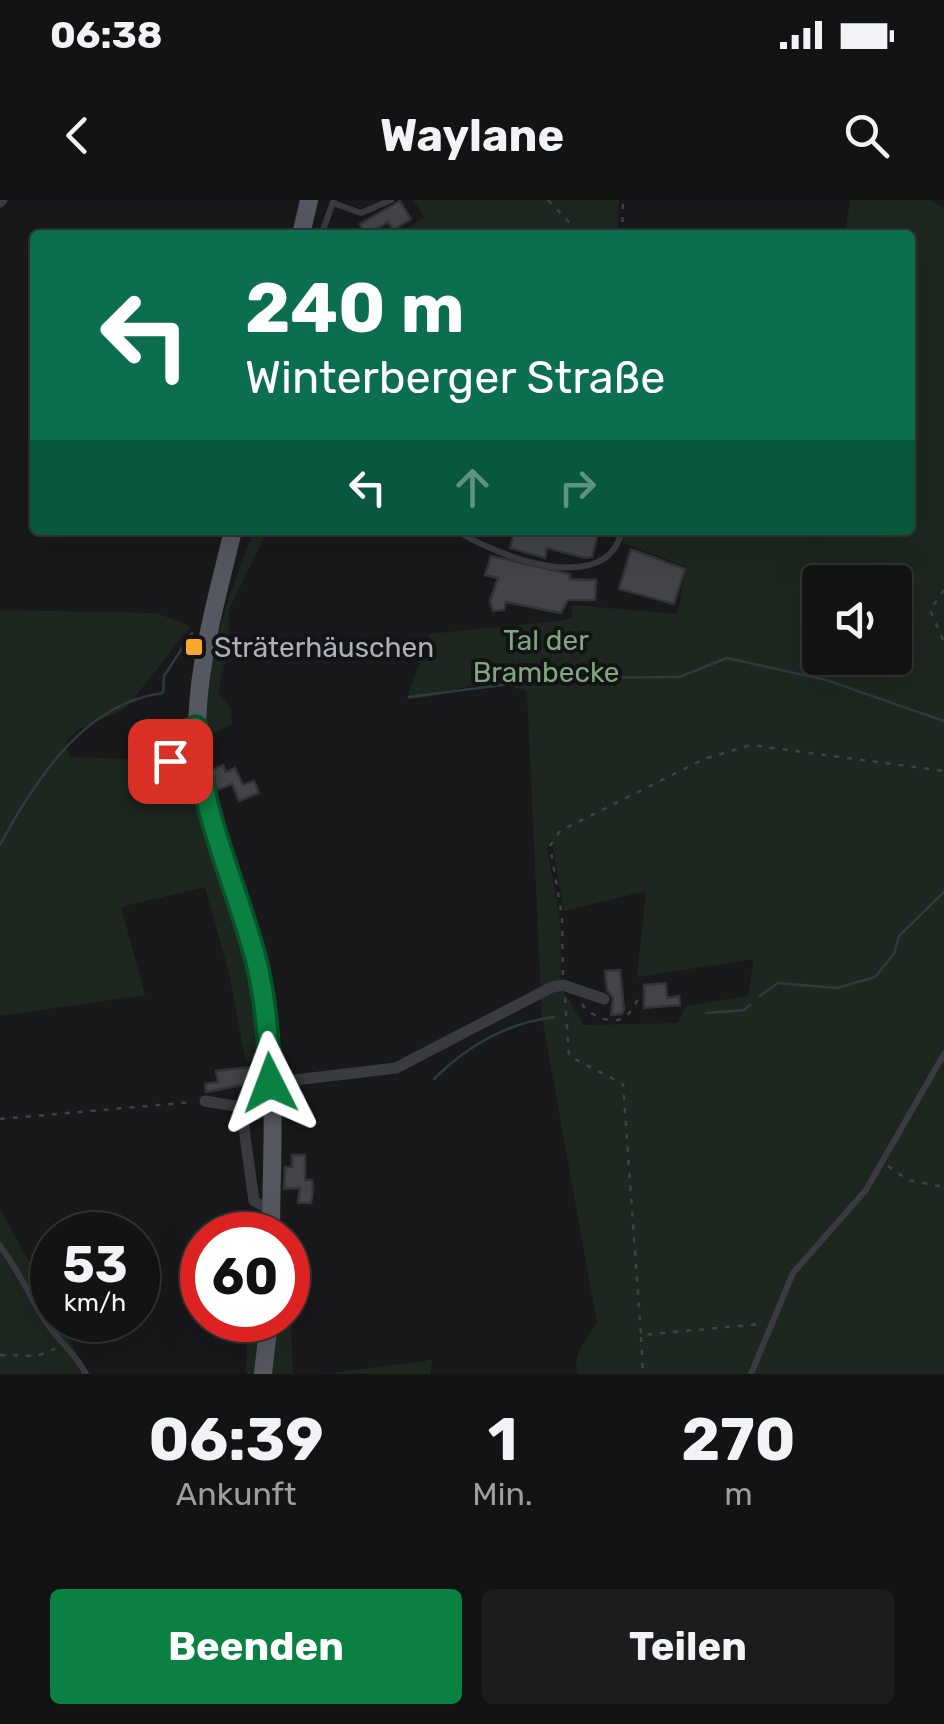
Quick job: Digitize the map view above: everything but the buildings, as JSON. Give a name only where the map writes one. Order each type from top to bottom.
[{"type":"main road","points":[[302,230],[310,200]]},
{"type":"main road","points":[[231,535],[196,727],[208,813],[262,990],[270,1083],[271,1210]]},
{"type":"main road","points":[[263,1374],[267,1342]]},
{"type":"street","points":[[270,1083],[396,1068],[542,990],[563,985],[604,1000]]},
{"type":"street","points":[[205,1101],[235,1106],[242,1114],[254,1202],[271,1210]]},
{"type":"lane","points":[[323,230],[334,201],[361,213],[391,200]]},
{"type":"lane","points":[[464,535],[478,544],[528,561],[582,569],[612,552],[620,535]]},
{"type":"lane","points":[[170,761],[180,754],[182,733],[196,727]]},
{"type":"lane","points":[[751,1374],[768,1324],[799,1262],[839,1225],[883,1163],[944,1054]]},
{"type":"lane","points":[[0,1246],[86,1374]]},
{"type":"path","points":[[548,200],[575,230]]},
{"type":"path","points":[[622,230],[623,200]]},
{"type":"path","points":[[944,590],[930,610],[944,642]]},
{"type":"path","points":[[642,1374],[623,1084],[568,1056],[562,916],[550,846],[560,831],[704,760],[751,745],[944,771]]},
{"type":"path","points":[[0,1119],[205,1101]]},
{"type":"path","points":[[883,1163],[908,1180],[944,1187]]},
{"type":"path","points":[[641,1335],[768,1324]]},
{"type":"path","points":[[0,1355],[36,1356],[63,1344]]},
{"type":"green space","points":[[413,200],[619,200],[618,230],[406,230],[424,217]]},
{"type":"green space","name":"Tal der Brambecke","points":[[850,200],[930,200],[944,208],[944,1374],[577,1374],[579,1353],[597,1323],[542,1017],[527,692],[493,683],[407,699],[429,634],[558,621],[572,618],[572,605],[677,614],[686,567],[621,542],[621,535],[915,535],[915,230],[846,230]],"holes":[[[551,839],[564,911],[646,891],[637,977],[754,959],[748,996],[686,1006],[678,1023],[584,1025],[561,987],[560,918],[547,848]]]},
{"type":"green space","points":[[253,535],[266,535],[229,609],[229,644],[218,693],[231,708],[232,724],[206,738],[214,656],[234,582]]},
{"type":"green space","points":[[0,610],[156,613],[191,626],[126,708],[76,731],[65,743],[70,757],[126,759],[138,784],[189,769],[200,820],[239,930],[263,1059],[246,1062],[229,973],[205,887],[121,907],[145,995],[0,1016]]},
{"type":"green space","points":[[0,1209],[30,1263],[30,1342],[71,1342],[86,1374],[0,1374]]},
{"type":"green space","points":[[247,1342],[292,1342],[293,1374],[246,1374]]},
{"type":"green space","points":[[432,1360],[430,1374],[321,1374]]},
{"type":"waterway","points":[[0,845],[46,771],[86,728],[135,700],[163,693],[164,676],[192,633]]},
{"type":"waterway","points":[[409,697],[557,678],[679,677],[727,658],[826,680],[944,721]]},
{"type":"waterway","points":[[760,996],[778,983],[837,988],[875,977],[894,954],[899,936],[944,892]]},
{"type":"waterway","points":[[706,1013],[744,1010],[750,1005]]},
{"type":"waterway","points":[[434,1079],[489,1038],[554,1017]]},
{"type":"place","name":"Sträterhäuschen","points":[[194,647]]},
{"type":"route","points":[[170,761],[180,754],[182,733],[196,727],[200,779],[211,827],[256,959],[268,1032],[270,1083]]}]
